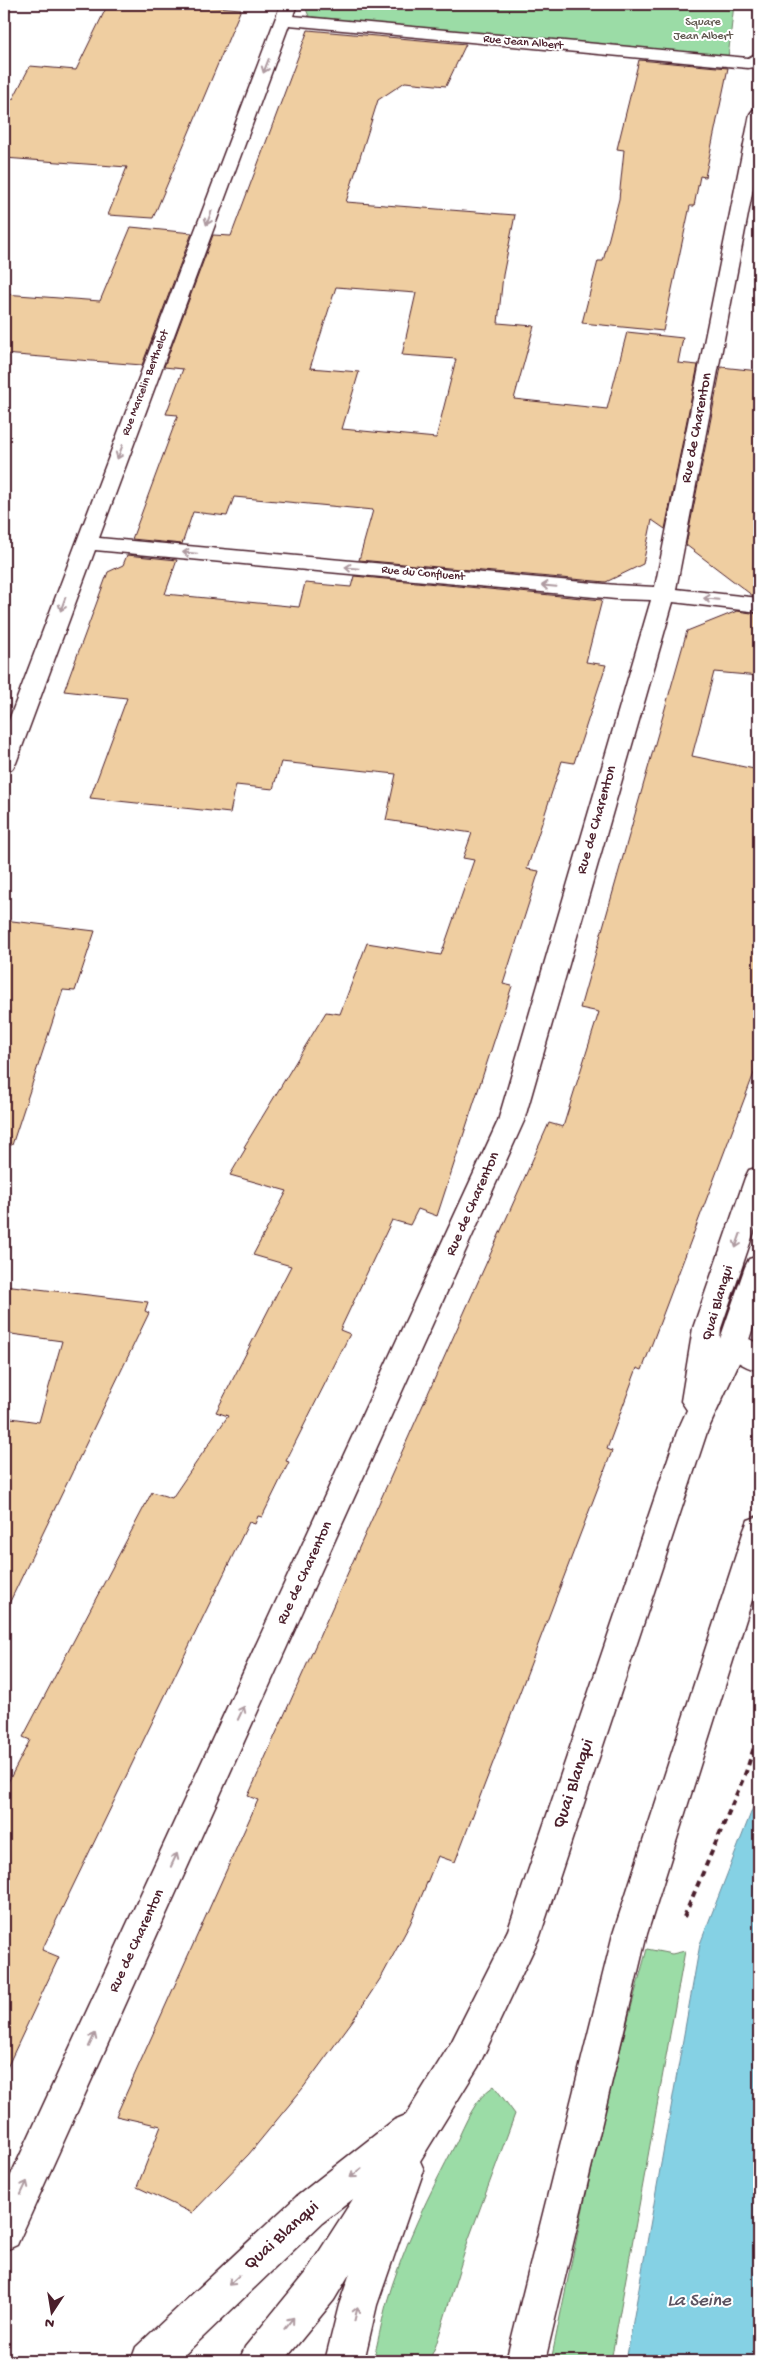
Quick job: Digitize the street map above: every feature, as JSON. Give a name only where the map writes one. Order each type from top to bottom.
[{"type":"street","name":"Rue Jean Albert","points":[[286,12],[748,63],[755,62],[759,56]]},
{"type":"street","name":"Rue Marcelin Berthelot","points":[[6,750],[286,12]]},
{"type":"street","name":"Rue de Charenton","points":[[4,2232],[511,1121],[664,594],[759,114]]},
{"type":"street","name":"Rue du Confluent","points":[[86,543],[616,592],[664,594],[759,605]]},
{"type":"street","name":"Quai Blanqui","points":[[692,1432],[707,1328],[759,1178]]},
{"type":"street","name":"Quai Blanqui","points":[[259,2361],[320,2286],[465,2054],[523,1936],[692,1432],[733,1343],[759,1267]]},
{"type":"street","points":[[733,1343],[759,1359]]},
{"type":"street","points":[[525,2361],[630,1934],[759,1530]]},
{"type":"street","name":"Quai Blanqui","points":[[150,2361],[310,2210],[422,2122]]},
{"type":"street","name":"Quai Blanqui","points":[[345,2361],[358,2305],[422,2122]]},
{"type":"path","points":[[630,1934],[674,1941],[746,1772],[759,1732]]},
{"type":"green space","name":"Square Jean Albert","points":[[308,4],[734,4],[728,58],[311,21],[306,9]]},
{"type":"green space","points":[[647,1949],[672,1954],[685,1951],[611,2361],[551,2361],[595,2154]]},
{"type":"green space","points":[[494,2086],[515,2114],[468,2241],[436,2345],[429,2361],[373,2361],[392,2284],[417,2222],[471,2112],[481,2097]]},
{"type":"water","name":"La Seine","points":[[759,1792],[759,2361],[626,2361],[700,1944]]},
{"type":"building","points":[[108,4],[176,4],[241,9],[153,218],[108,215],[127,167],[4,158],[4,98],[13,99],[30,66],[76,70]]},
{"type":"building","points":[[308,30],[466,44],[446,86],[405,82],[378,100],[346,202],[515,215],[503,275],[498,323],[534,326],[514,399],[607,409],[627,332],[683,338],[678,363],[698,365],[665,529],[652,520],[643,564],[606,582],[359,560],[373,510],[234,497],[227,516],[193,512],[182,544],[132,539],[178,415],[166,414],[183,369],[164,367],[213,235],[231,236]],"holes":[[[336,287],[416,293],[402,355],[456,359],[436,438],[342,429],[359,372],[310,368]]]},
{"type":"building","points":[[639,60],[728,68],[705,177],[700,176],[694,206],[690,206],[663,331],[582,323],[598,261],[603,261],[619,199],[624,150],[617,149]]},
{"type":"building","points":[[131,227],[192,233],[142,365],[4,354],[4,294],[100,301]]},
{"type":"building","points":[[721,367],[759,371],[759,596],[753,596],[686,545]]},
{"type":"building","points":[[127,555],[177,560],[165,594],[299,607],[305,583],[351,587],[354,576],[602,600],[586,662],[606,665],[574,763],[562,761],[527,869],[539,871],[503,984],[512,986],[437,1216],[418,1209],[410,1225],[392,1220],[340,1330],[350,1334],[286,1461],[289,1462],[262,1517],[258,1516],[255,1524],[249,1522],[42,1950],[59,1957],[4,2074],[4,1790],[30,1740],[23,1737],[152,1492],[172,1498],[228,1416],[216,1412],[291,1266],[253,1255],[287,1191],[230,1175],[246,1148],[244,1147],[326,1012],[340,1014],[367,943],[441,955],[474,860],[463,858],[472,833],[386,820],[396,774],[281,762],[273,789],[236,785],[230,813],[90,798],[127,698],[64,691],[108,572],[123,565]]},
{"type":"building","points":[[737,611],[759,614],[759,676],[714,672],[692,756],[759,770],[759,1060],[642,1370],[637,1368],[607,1449],[612,1451],[455,1862],[438,1856],[410,1924],[382,1976],[353,2020],[303,2088],[249,2154],[192,2213],[137,2187],[161,2126],[116,2116],[258,1800],[248,1796],[549,1123],[563,1127],[599,1012],[580,1008],[687,631]]},
{"type":"building","points":[[4,920],[95,931],[75,991],[63,990],[12,1145],[4,1144]]},
{"type":"building","points":[[4,1285],[148,1302],[145,1311],[149,1313],[4,1614],[4,1417],[39,1422],[62,1341],[4,1333]]}]
